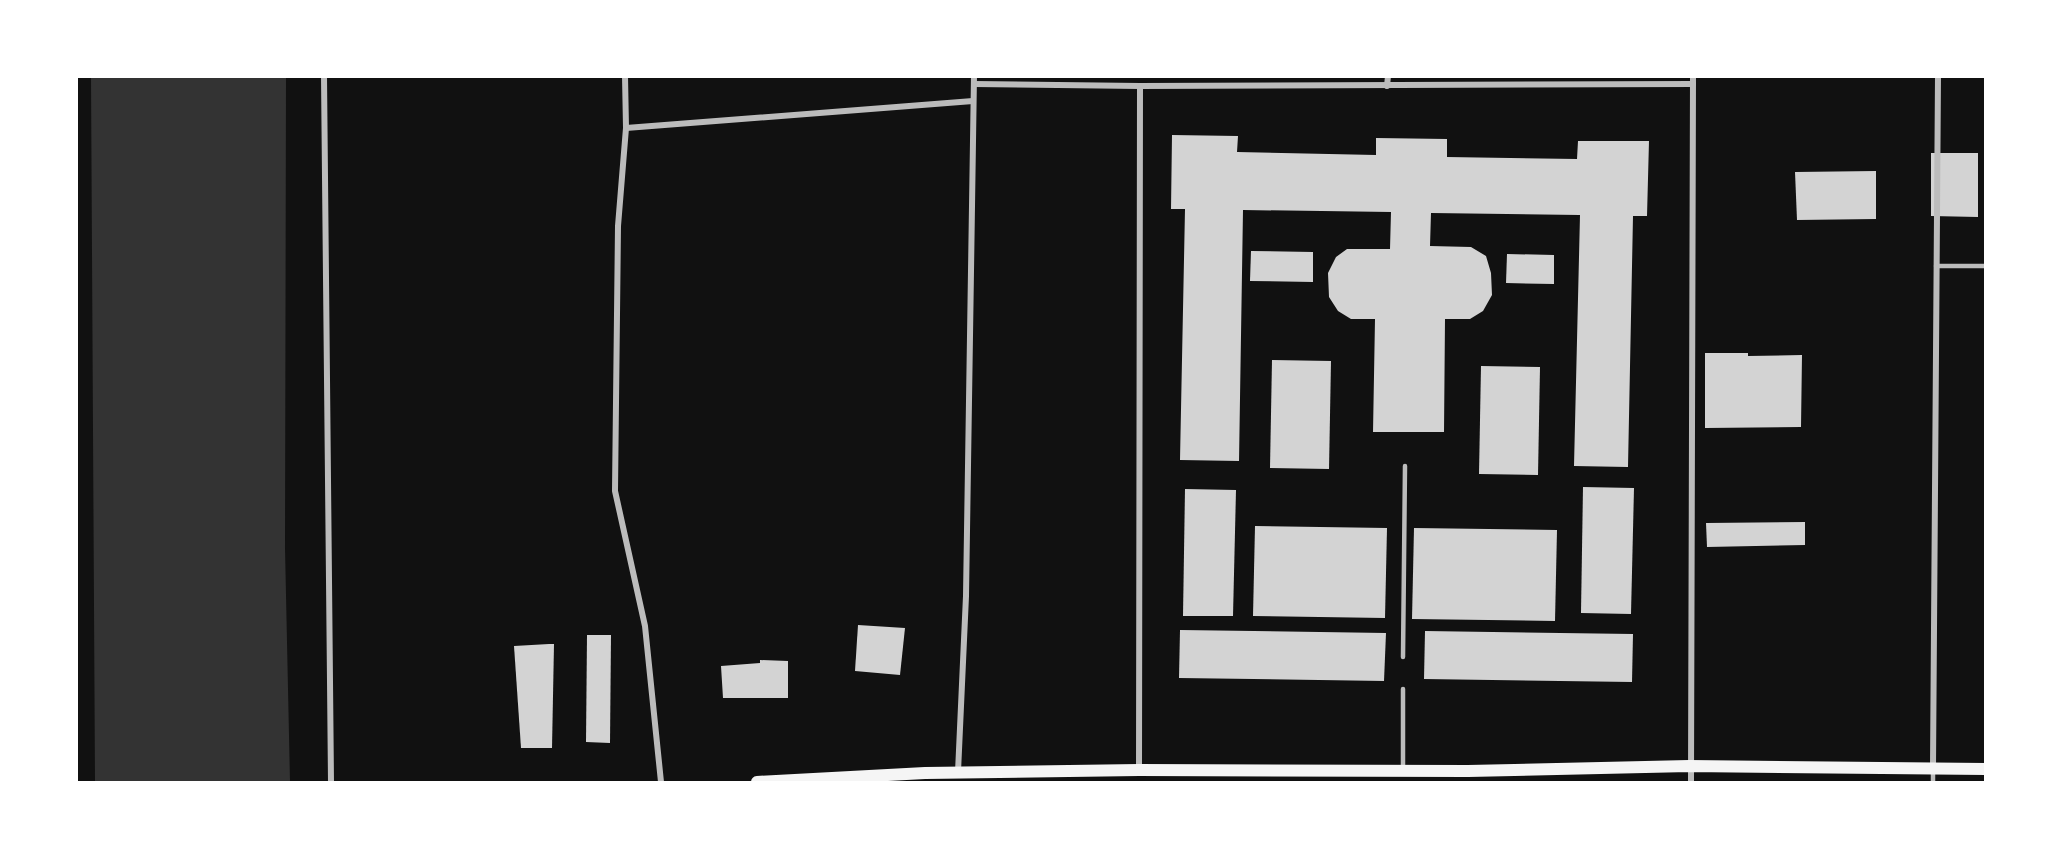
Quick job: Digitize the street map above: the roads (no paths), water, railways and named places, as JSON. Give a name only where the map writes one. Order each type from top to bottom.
[{"type":"main road","points":[[757,783],[925,778],[958,772],[1403,771],[1468,777],[1689,766],[1986,769]]},
{"type":"street","points":[[324,76],[331,783]]},
{"type":"street","points":[[625,76],[626,128],[618,226],[615,491],[645,626],[661,783]]},
{"type":"street","points":[[1387,86],[1388,76]]},
{"type":"street","points":[[1933,769],[1938,76]]},
{"type":"street","points":[[958,772],[966,596],[974,80],[1140,86],[1387,86],[1693,80],[1690,783]]},
{"type":"street","points":[[1139,770],[1140,86]]},
{"type":"street","points":[[626,128],[973,101]]},
{"type":"lane","points":[[1936,266],[1986,266]]},
{"type":"lane","points":[[1403,657],[1405,466]]},
{"type":"lane","points":[[1403,689],[1403,771]]},
{"type":"lane","points":[[1933,769],[1933,783]]}]
